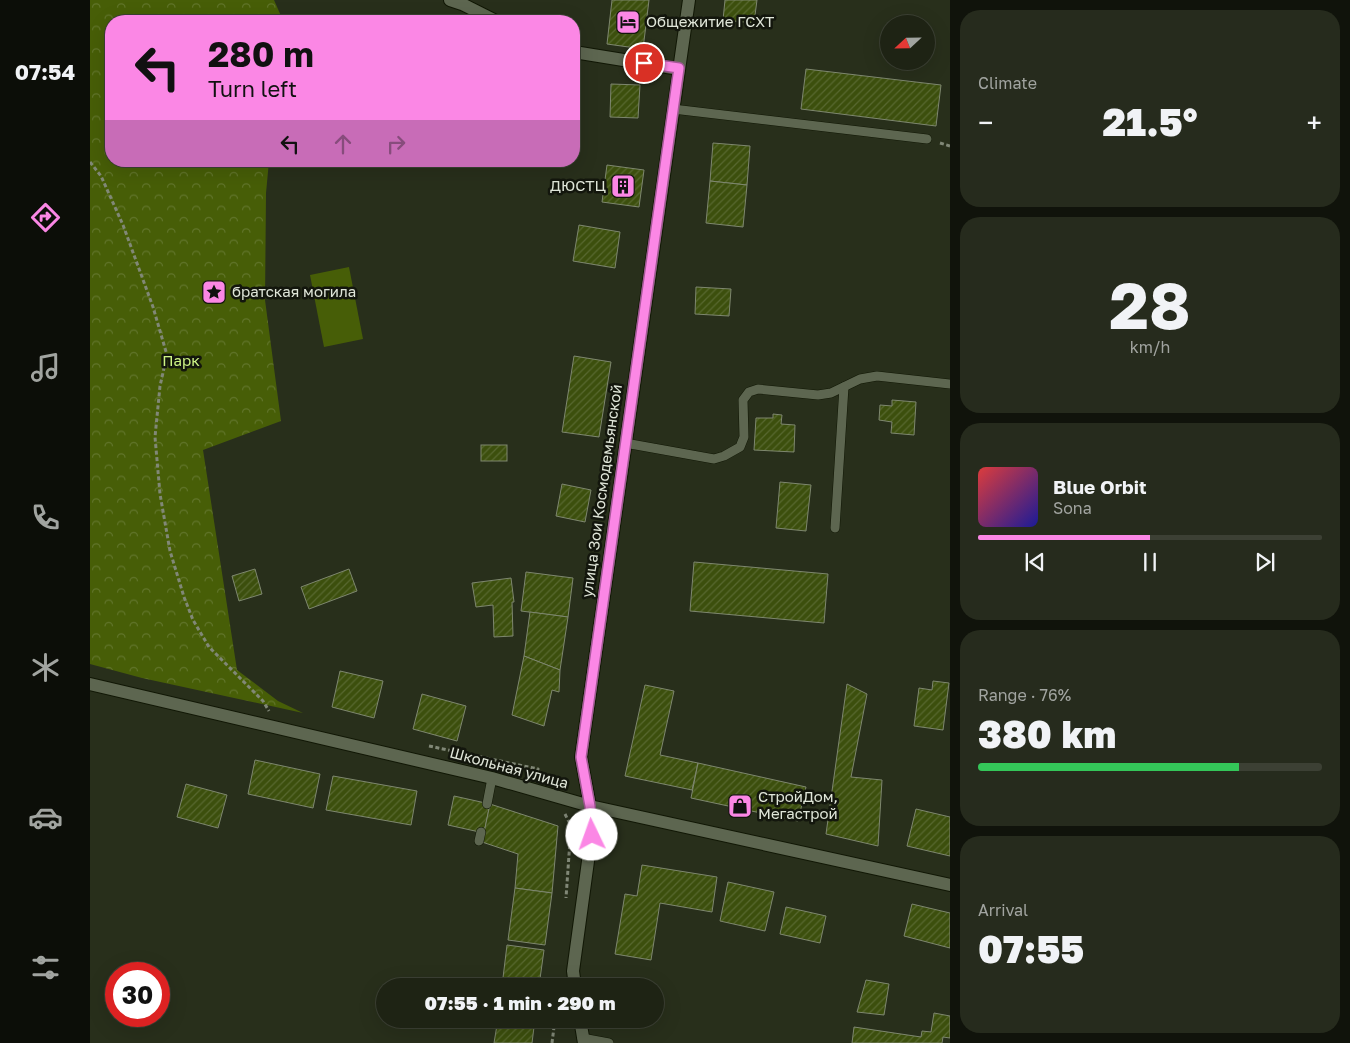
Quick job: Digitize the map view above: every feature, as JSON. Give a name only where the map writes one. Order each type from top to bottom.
[{"type":"street","name":"улица Зои Космодемьянской","points":[[574,978],[592,832],[590,806],[581,757],[689,0]]},
{"type":"street","points":[[460,1],[485,15]]},
{"type":"street","points":[[580,53],[679,68]]},
{"type":"street","name":"Школьная улица","points":[[90,684],[492,778],[590,806],[950,885]]},
{"type":"lane","points":[[673,109],[927,139]]},
{"type":"lane","points":[[625,443],[714,459],[740,447],[744,437],[744,400],[749,392],[758,389],[818,395],[831,393],[860,379],[876,376],[950,384]]},
{"type":"lane","points":[[835,528],[844,387]]},
{"type":"lane","points":[[487,804],[492,778]]},
{"type":"lane","points":[[583,1040],[609,1043]]},
{"type":"path","points":[[90,162],[101,176],[123,225],[153,307],[167,355],[160,386],[155,437],[163,513],[170,551],[184,597],[193,620],[208,647],[263,701],[270,712]]},
{"type":"path","points":[[423,744],[538,769],[534,790]]},
{"type":"path","points":[[564,813],[571,826],[566,901]]},
{"type":"path","points":[[552,1043],[554,1028]]},
{"type":"green space","name":"Парк","points":[[90,0],[274,0],[281,15],[105,15],[105,167],[268,167],[266,193],[265,300],[281,421],[203,450],[237,670],[278,701],[303,713],[142,678],[90,664]]},
{"type":"green space","points":[[349,267],[363,339],[324,347],[310,275]]},
{"type":"building","name":"Общежитие ГСХТ","points":[[612,0],[649,0],[643,49],[607,44]]},
{"type":"building","points":[[725,0],[757,0],[754,23],[723,20]]},
{"type":"building","points":[[806,69],[941,85],[936,126],[801,109]]},
{"type":"building","points":[[611,84],[640,85],[638,118],[610,117]]},
{"type":"building","points":[[713,143],[750,146],[747,185],[710,181]]},
{"type":"building","name":"ДЮСТЦ","points":[[607,165],[644,170],[639,207],[602,202]]},
{"type":"building","points":[[710,181],[747,185],[743,227],[706,223]]},
{"type":"building","points":[[579,225],[620,232],[615,268],[573,261]]},
{"type":"building","points":[[696,287],[731,289],[729,316],[695,314]]},
{"type":"building","points":[[574,356],[611,362],[599,437],[562,432]]},
{"type":"building","points":[[892,400],[916,402],[914,435],[891,433],[892,422],[879,420],[880,405],[892,406]]},
{"type":"building","points":[[773,414],[782,415],[781,424],[795,425],[794,452],[754,450],[756,418],[773,418]]},
{"type":"building","points":[[481,445],[507,445],[507,461],[481,461]]},
{"type":"building","points":[[780,482],[811,485],[806,531],[776,528]]},
{"type":"building","points":[[562,484],[591,490],[585,522],[556,516]]},
{"type":"building","points":[[694,562],[828,574],[824,623],[690,611]]},
{"type":"building","points":[[255,569],[262,594],[239,601],[232,576]]},
{"type":"building","points":[[349,569],[357,591],[309,609],[301,587]]},
{"type":"building","points":[[526,572],[573,578],[568,617],[521,611]]},
{"type":"building","points":[[511,578],[514,602],[512,602],[513,636],[494,637],[493,605],[476,607],[472,583]]},
{"type":"building","points":[[530,612],[568,617],[560,670],[524,656]]},
{"type":"building","points":[[524,656],[560,670],[559,692],[552,690],[544,726],[512,715]]},
{"type":"building","points":[[340,671],[383,681],[374,718],[332,707]]},
{"type":"building","points":[[933,681],[949,683],[943,730],[914,726],[919,688],[932,690]]},
{"type":"building","points":[[847,684],[867,694],[851,777],[882,780],[878,846],[826,834]]},
{"type":"building","points":[[645,685],[674,691],[660,755],[698,763],[692,790],[625,776]]},
{"type":"building","points":[[422,694],[466,706],[457,741],[413,729]]},
{"type":"building","points":[[255,760],[320,774],[313,808],[248,794]]},
{"type":"building","points":[[698,763],[806,787],[798,821],[691,798]]},
{"type":"building","points":[[333,776],[417,791],[411,825],[326,810]]},
{"type":"building","points":[[186,784],[227,795],[218,828],[177,817]]},
{"type":"building","points":[[454,796],[490,804],[484,833],[448,825]]},
{"type":"building","points":[[490,804],[558,826],[552,893],[515,888],[518,854],[482,842]]},
{"type":"building","points":[[916,809],[950,817],[950,856],[907,846]]},
{"type":"building","points":[[642,865],[717,877],[712,912],[660,903],[651,960],[615,954],[625,894],[637,896]]},
{"type":"building","points":[[728,882],[774,892],[765,931],[720,921]]},
{"type":"building","points":[[515,888],[552,893],[545,945],[508,940]]},
{"type":"building","points":[[912,904],[950,913],[950,948],[904,936]]},
{"type":"building","points":[[786,907],[826,916],[820,943],[780,934]]},
{"type":"building","points":[[507,945],[544,950],[540,978],[503,978]]},
{"type":"building","points":[[866,980],[889,984],[884,1015],[857,1012]]},
{"type":"building","points":[[934,1013],[950,1016],[950,1038],[943,1037],[942,1043],[852,1043],[854,1027],[921,1037],[922,1031],[931,1032]]},
{"type":"building","points":[[496,1028],[534,1028],[532,1043],[494,1043]]},
{"type":"place","name":"Общежитие ГСХТ","points":[[628,22]]},
{"type":"place","name":"ДЮСТЦ","points":[[623,186]]},
{"type":"place","name":"братская могила","points":[[214,292]]},
{"type":"place","name":"СтройДом, Мегастрой","points":[[740,806]]},
{"type":"route","points":[[592,835],[590,806],[581,757],[679,68],[644,63]]}]
